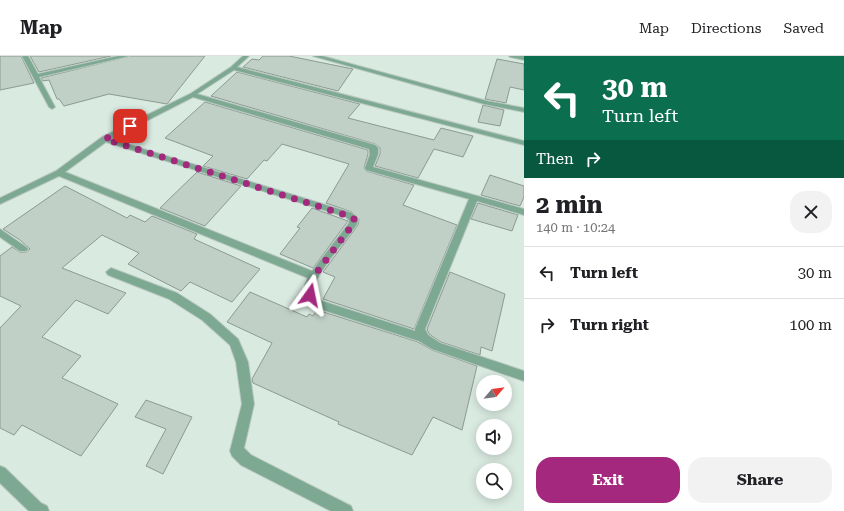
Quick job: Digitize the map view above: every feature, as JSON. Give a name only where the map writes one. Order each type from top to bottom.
[{"type":"street","points":[[25,56],[37,76],[52,107]]},
{"type":"street","points":[[37,76],[126,56]]},
{"type":"street","points":[[0,201],[59,173],[105,139],[192,95],[233,68],[246,56]]},
{"type":"street","points":[[316,56],[486,103],[524,110]]},
{"type":"street","points":[[512,56],[524,58]]},
{"type":"street","points":[[233,68],[524,143]]},
{"type":"street","points":[[192,95],[372,147],[374,154],[369,168],[524,212]]},
{"type":"street","points":[[105,139],[349,216],[354,219],[353,224],[314,276],[309,288],[310,295],[318,304],[423,338],[436,346],[524,376]]},
{"type":"street","points":[[59,173],[314,276]]},
{"type":"street","points":[[423,338],[420,329],[474,198]]},
{"type":"street","points":[[0,232],[23,249]]},
{"type":"street","points":[[110,272],[174,296],[206,317],[234,342],[242,362],[248,404],[237,451],[246,460],[346,511]]},
{"type":"street","points":[[0,473],[37,510]]},
{"type":"building","points":[[0,56],[21,56],[34,83],[0,90]]},
{"type":"building","points":[[30,56],[111,56],[39,72]]},
{"type":"building","points":[[130,56],[205,56],[167,104],[109,94],[64,106],[59,99],[57,99],[49,80],[43,81],[41,78]]},
{"type":"building","points":[[263,56],[289,56],[353,69],[338,91],[243,67],[252,59],[259,60]]},
{"type":"building","points":[[497,59],[524,64],[524,90],[510,87],[506,103],[485,99]]},
{"type":"building","points":[[237,72],[360,104],[348,118],[434,140],[441,128],[473,136],[463,157],[434,149],[418,178],[375,166],[380,154],[380,148],[375,144],[211,96]]},
{"type":"building","points":[[205,102],[368,150],[364,168],[366,171],[414,185],[403,205],[457,225],[414,329],[323,299],[335,277],[323,272],[358,225],[359,219],[352,212],[326,203],[349,164],[282,144],[267,161],[264,160],[247,179],[203,166],[213,156],[165,138]]},
{"type":"building","points":[[483,105],[504,110],[500,126],[478,122]]},
{"type":"building","points":[[197,172],[241,186],[205,226],[160,208]]},
{"type":"building","points":[[490,175],[524,186],[524,197],[520,206],[481,195]]},
{"type":"building","points":[[65,186],[127,218],[130,215],[145,222],[152,216],[197,234],[194,239],[260,269],[232,302],[190,282],[181,291],[128,264],[139,253],[102,235],[62,268],[126,293],[108,314],[76,300],[42,337],[81,356],[62,378],[118,404],[81,456],[22,425],[14,435],[0,428],[0,328],[21,306],[0,296],[0,256],[12,247],[20,252],[26,252],[30,249],[20,240],[3,229]]},
{"type":"building","points":[[478,203],[518,215],[512,231],[471,219]]},
{"type":"building","points":[[312,208],[348,221],[313,268],[280,254],[300,228],[297,227]]},
{"type":"building","points":[[450,272],[505,294],[492,351],[481,347],[480,355],[441,342],[429,334],[427,329]]},
{"type":"building","points":[[250,292],[307,317],[309,314],[313,316],[317,310],[418,342],[432,350],[477,366],[462,430],[433,417],[412,455],[338,424],[339,422],[253,383],[252,379],[272,343],[227,322]]},
{"type":"building","points":[[146,400],[192,417],[163,474],[146,466],[166,429],[135,417]]},
{"type":"route","points":[[130,126],[105,139],[349,216],[354,219],[353,224],[314,276],[309,288],[310,295]]}]
